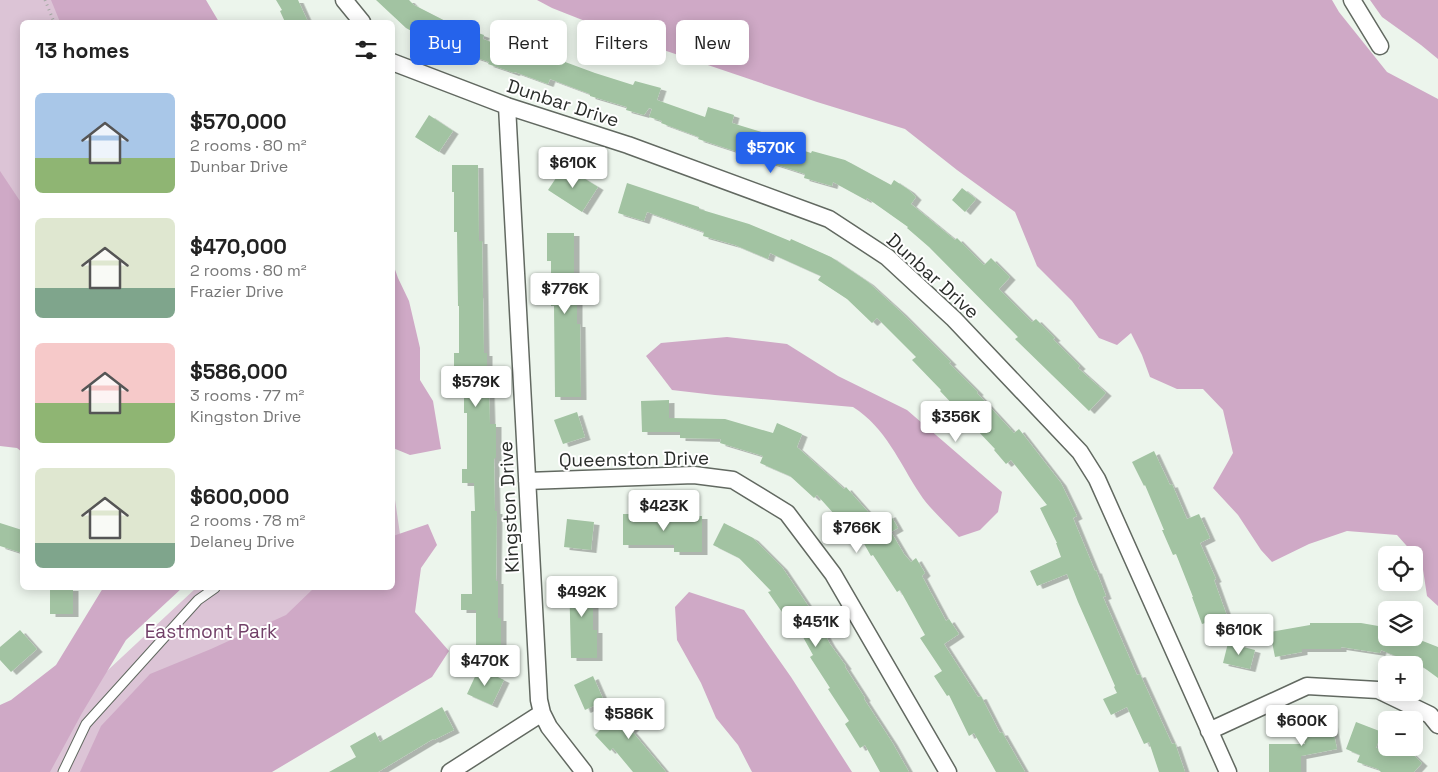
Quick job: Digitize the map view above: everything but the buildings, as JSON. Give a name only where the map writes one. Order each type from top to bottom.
[{"type":"street","points":[[344,0],[360,20]]},
{"type":"street","points":[[1352,0],[1380,46]]},
{"type":"street","name":"Dunbar Drive","points":[[395,63],[507,106],[628,145],[829,219],[887,257],[953,318],[1080,452],[1097,479],[1228,772]]},
{"type":"street","name":"Kingston Drive","points":[[507,106],[539,700],[542,713],[549,727],[584,772]]},
{"type":"street","name":"Queenston Drive","points":[[527,481],[704,476],[732,480],[787,513],[833,574],[948,772]]},
{"type":"street","points":[[1209,731],[1308,686],[1378,690],[1430,715],[1438,725]]},
{"type":"street","points":[[450,772],[542,713]]},
{"type":"lane","points":[[63,772],[86,724],[198,600],[212,590]]},
{"type":"path","points":[[45,0],[53,20]]},
{"type":"green space","points":[[0,0],[60,0],[68,20],[20,20],[20,224],[0,196]]},
{"type":"green space","points":[[395,500],[400,534],[395,538]]},
{"type":"green space","name":"Eastmont Park","points":[[194,590],[329,590],[99,772],[37,772],[63,712]]},
{"type":"shaded area","points":[[51,0],[206,0],[218,20],[59,20]]},
{"type":"shaded area","points":[[537,0],[1332,0],[1339,12],[1387,72],[1438,99],[1438,606],[1427,596],[1423,570],[1423,546],[1407,546],[1397,535],[1347,531],[1309,544],[1272,562],[1261,550],[1238,515],[1213,488],[1233,453],[1223,410],[1203,389],[1177,389],[1150,377],[1131,333],[1117,345],[1099,338],[1072,301],[1037,266],[1015,212],[905,129],[708,65],[749,65],[749,20],[676,20],[676,54],[666,51],[666,20],[582,20]]},
{"type":"shaded area","points":[[1370,0],[1438,0],[1438,59],[1382,17]]},
{"type":"shaded area","points":[[0,171],[20,201],[20,450],[17,448],[0,446]]},
{"type":"shaded area","points":[[395,270],[409,301],[420,348],[420,380],[433,401],[441,449],[410,455],[395,449]]},
{"type":"shaded area","points":[[727,337],[787,344],[838,376],[907,410],[1002,492],[998,512],[980,530],[959,537],[924,499],[883,435],[864,415],[853,407],[672,390],[646,356],[661,343]]},
{"type":"shaded area","points":[[428,524],[437,545],[421,568],[415,612],[449,651],[432,677],[272,772],[80,772],[101,726],[150,674],[286,615],[312,590],[395,590],[395,535]]},
{"type":"shaded area","points":[[102,590],[180,590],[126,640],[82,713],[50,772],[0,772],[0,705],[11,700],[56,665]]},
{"type":"shaded area","points":[[689,592],[744,610],[791,677],[852,772],[752,772],[738,745],[716,718],[701,683],[677,640],[675,607]]}]
